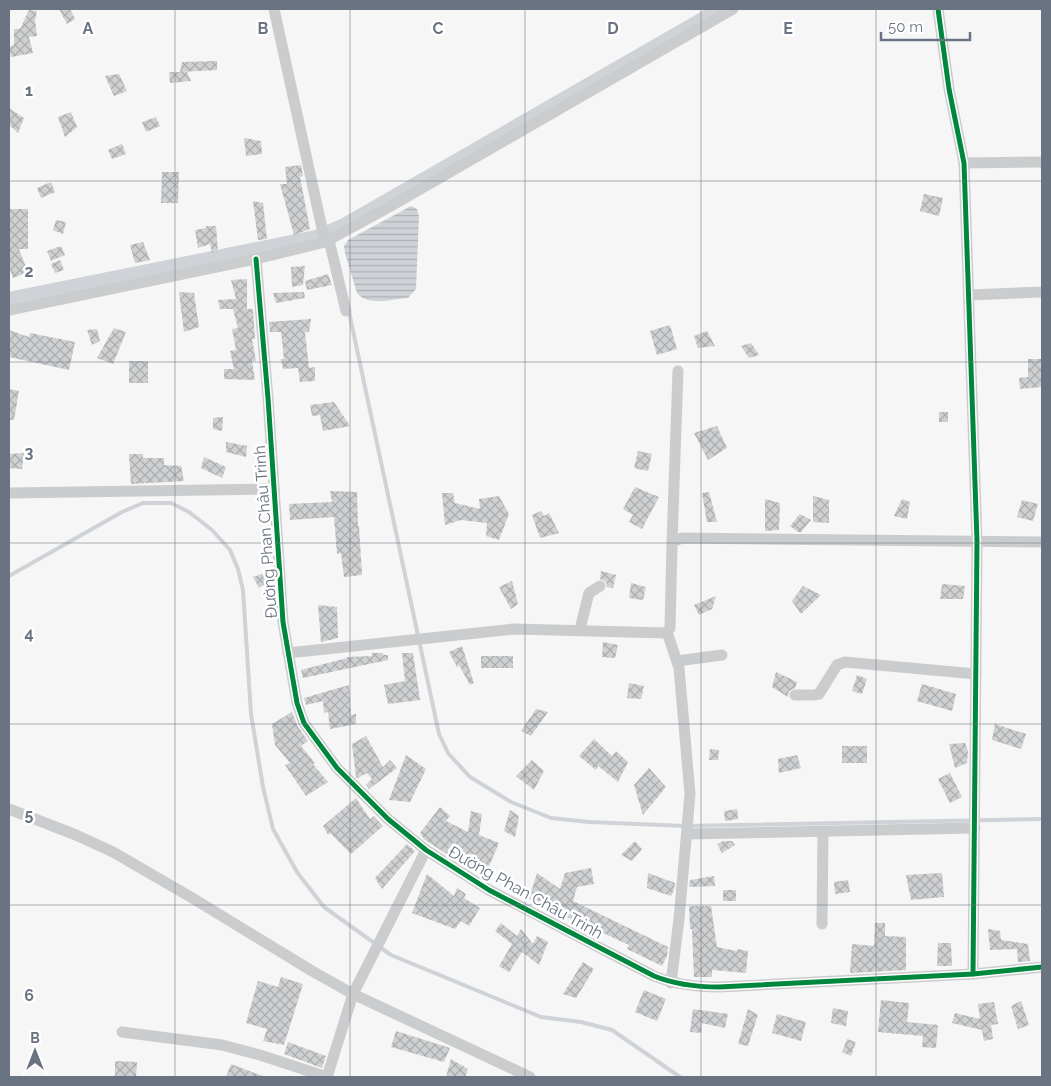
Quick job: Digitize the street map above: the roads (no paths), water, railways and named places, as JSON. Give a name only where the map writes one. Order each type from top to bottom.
[{"type":"street","points":[[274,9],[320,221],[346,311]]},
{"type":"street","points":[[9,310],[256,259],[327,241],[734,9]]},
{"type":"street","points":[[938,9],[949,89],[964,162],[969,295],[977,541],[973,974]]},
{"type":"street","points":[[964,162],[1042,162]]},
{"type":"street","name":"Đường Phan Châu Trinh","points":[[256,259],[268,398],[283,622],[296,703],[304,723],[337,768],[388,819],[426,850],[489,890],[654,976],[671,983],[720,987],[973,974],[1042,967]]},
{"type":"street","points":[[969,295],[1042,292]]},
{"type":"street","points":[[667,632],[670,628],[678,371]]},
{"type":"street","points":[[9,494],[274,489]]},
{"type":"street","points":[[672,542],[682,538],[1042,542]]},
{"type":"street","points":[[580,629],[589,593],[600,586]]},
{"type":"street","points":[[288,654],[514,629],[667,632]]},
{"type":"street","points":[[667,632],[678,661],[681,679],[690,794],[679,919],[671,983]]},
{"type":"street","points":[[678,661],[722,656]]},
{"type":"street","points":[[795,695],[819,694],[837,665],[845,662],[976,674]]},
{"type":"street","points":[[9,809],[76,835],[113,852],[187,894],[353,994],[530,1077]]},
{"type":"street","points":[[687,832],[823,831],[974,823]]},
{"type":"street","points":[[822,924],[823,831]]},
{"type":"street","points":[[122,1032],[222,1045],[260,1055],[327,1077],[353,994],[426,850]]},
{"type":"waterway","points":[[9,298],[316,236],[344,224],[718,9]]},
{"type":"waterway","points":[[349,312],[439,734],[448,753],[470,777],[511,802],[551,818],[589,822],[685,826],[1042,819]]},
{"type":"waterway","points":[[9,576],[122,512],[143,503],[171,503],[189,512],[212,530],[230,550],[238,569],[243,590],[251,714],[263,787],[273,829],[297,872],[324,907],[391,955],[541,1017],[581,1022],[612,1030],[680,1077]]}]
